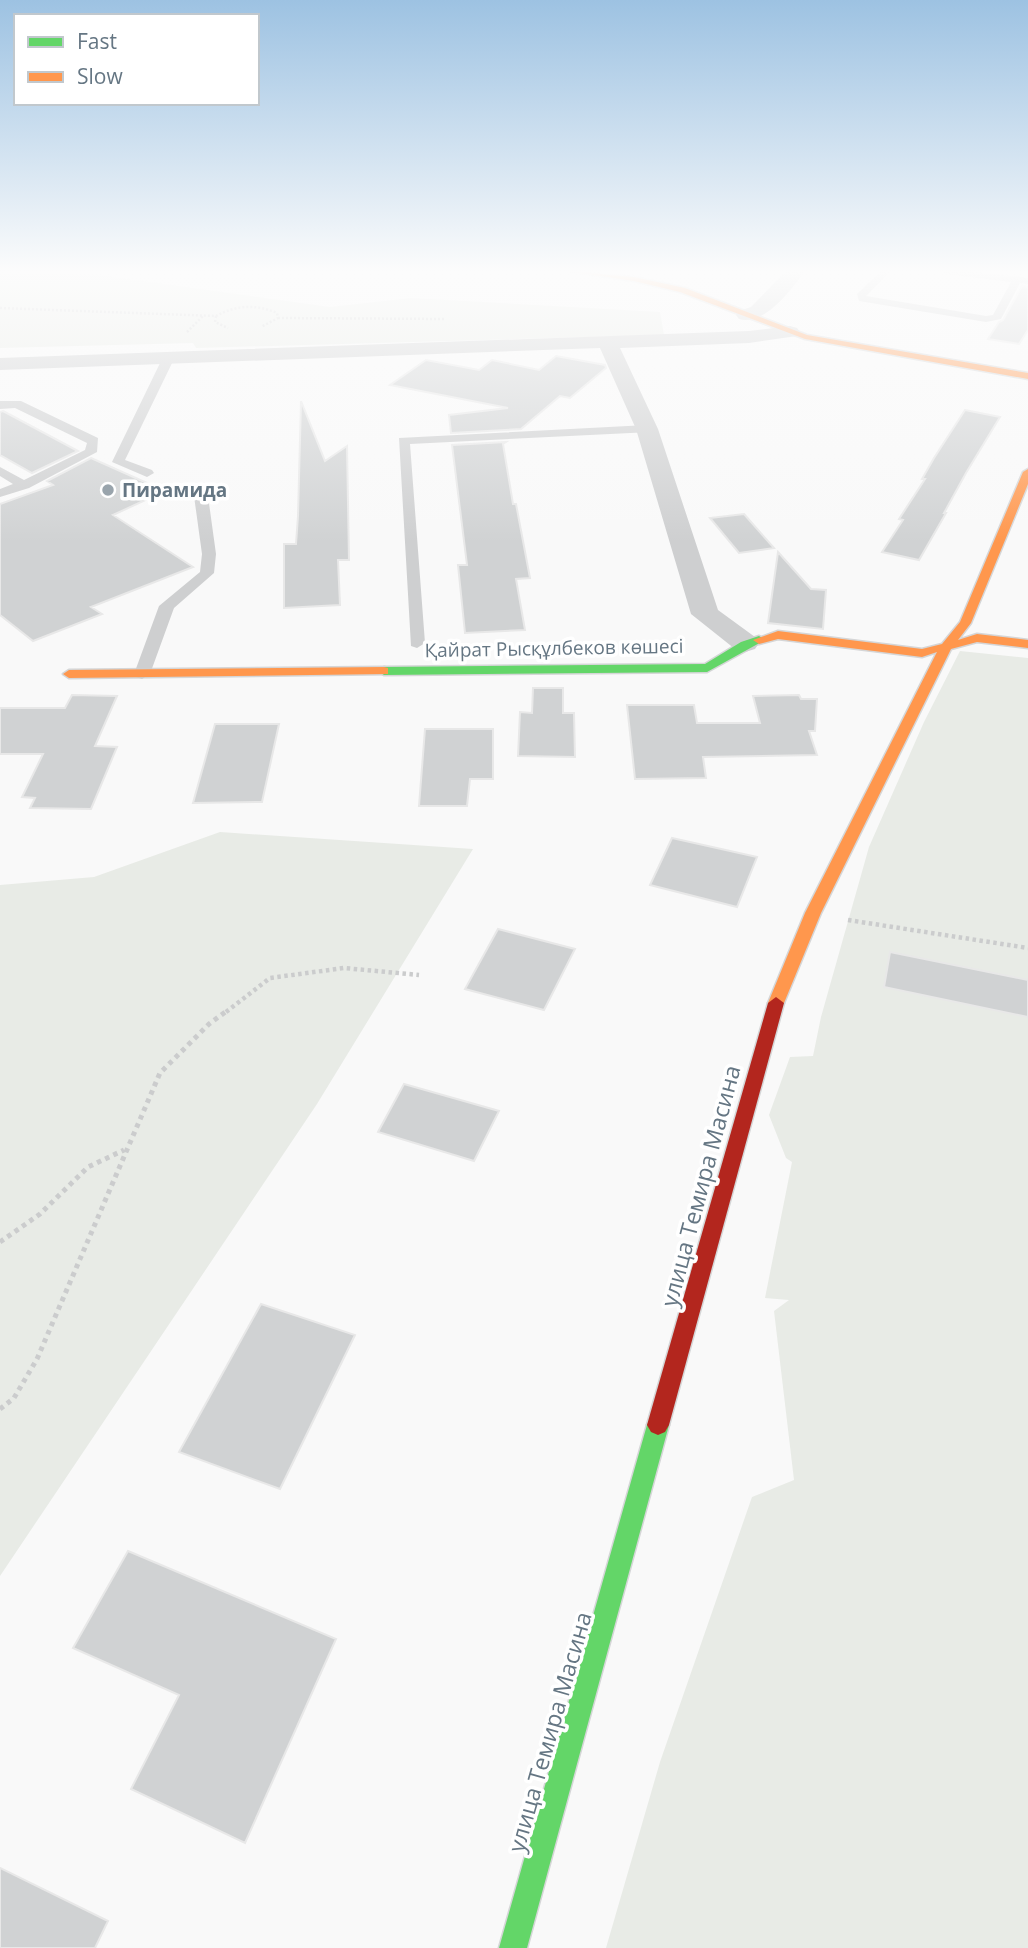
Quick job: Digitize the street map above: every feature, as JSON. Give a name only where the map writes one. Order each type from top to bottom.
[{"type":"street","points":[[0,364],[70,362]]},
{"type":"street","points":[[616,362],[647,429],[705,614],[745,643]]},
{"type":"street","points":[[945,362],[1028,376]]},
{"type":"street","points":[[993,362],[1028,368]]},
{"type":"street","name":"улица Темира Масина","points":[[513,1948],[771,1016],[813,913],[947,645],[965,623],[1028,471]]},
{"type":"street","name":"Қайрат Рысқұлбеков көшесі","points":[[69,674],[707,668],[729,657],[745,643],[778,635],[922,653],[977,638],[1028,643]]},
{"type":"lane","points":[[147,473],[118,462],[167,362]]},
{"type":"lane","points":[[0,405],[17,404],[93,441],[91,452],[0,494]]},
{"type":"lane","points":[[417,643],[403,441],[647,429]]},
{"type":"lane","points":[[0,471],[24,485]]},
{"type":"lane","points":[[142,674],[167,606],[207,573],[209,554],[201,496]]},
{"type":"path","points":[[813,913],[1028,948]]},
{"type":"path","points":[[0,1409],[14,1398],[37,1359],[160,1073],[209,1024],[270,978],[344,968],[419,975]]},
{"type":"path","points":[[0,1242],[40,1214],[88,1167],[125,1150]]},
{"type":"shaded area","points":[[960,651],[1028,658],[1028,1948],[606,1948],[660,1762],[752,1497],[794,1480],[774,1311],[789,1300],[765,1298],[792,1162],[786,1158],[769,1115],[790,1057],[813,1056],[821,1017],[869,847],[924,722]]},
{"type":"shaded area","points":[[220,832],[473,849],[317,1104],[0,1576],[0,885],[94,877]]},
{"type":"building","points":[[423,362],[479,370],[490,362],[501,362],[539,370],[549,362],[588,362],[605,365],[606,368],[570,398],[560,396],[521,429],[451,433],[449,415],[508,408],[390,385]]},
{"type":"building","points":[[301,401],[325,461],[347,446],[349,560],[338,560],[340,605],[284,608],[284,544],[296,544]]},
{"type":"building","points":[[965,410],[1000,417],[919,560],[882,552],[903,520],[899,519],[925,479],[922,479],[934,458]]},
{"type":"building","points":[[3,411],[78,451],[32,473],[0,455],[0,412]]},
{"type":"building","points":[[506,442],[503,444],[513,504],[516,504],[530,578],[516,579],[525,630],[465,633],[458,565],[467,565],[452,445]]},
{"type":"building","points":[[91,458],[165,491],[113,515],[193,567],[91,607],[102,614],[33,641],[0,615],[0,504],[53,485],[47,481]]},
{"type":"building","points":[[744,514],[774,548],[739,553],[710,518]]},
{"type":"building","points":[[778,552],[811,589],[826,590],[823,629],[768,623]]},
{"type":"building","points":[[533,688],[563,688],[563,713],[574,713],[575,757],[518,756],[520,712],[532,713]]},
{"type":"building","points":[[72,695],[117,696],[95,746],[117,747],[91,809],[30,808],[35,798],[22,797],[43,754],[0,754],[0,708],[65,708]]},
{"type":"building","points":[[799,695],[801,699],[817,699],[815,731],[809,731],[817,755],[703,757],[706,778],[635,779],[627,705],[694,705],[697,723],[760,723],[753,696]]},
{"type":"building","points":[[215,724],[279,724],[262,802],[193,803]]},
{"type":"building","points":[[425,729],[493,729],[493,779],[470,779],[467,806],[419,806]]},
{"type":"building","points":[[672,838],[757,857],[737,907],[650,885]]},
{"type":"building","points":[[498,929],[575,949],[544,1010],[465,989]]},
{"type":"building","points":[[890,952],[1028,980],[1028,1017],[884,987]]},
{"type":"building","points":[[404,1084],[499,1111],[474,1161],[378,1132]]},
{"type":"building","points":[[261,1304],[355,1335],[280,1489],[179,1452]]},
{"type":"building","points":[[128,1551],[336,1639],[245,1843],[131,1789],[179,1695],[73,1648]]},
{"type":"building","points":[[0,1868],[108,1921],[95,1948],[0,1948]]},
{"type":"traffic: fast","points":[[384,671],[707,668],[739,648],[759,640]]},
{"type":"traffic: fast","points":[[513,1948],[658,1425]]},
{"type":"traffic: slow","points":[[947,362],[1028,376]]},
{"type":"traffic: slow","points":[[776,1003],[813,913],[947,645],[965,623],[1028,472]]},
{"type":"traffic: slow","points":[[759,640],[778,635],[922,653],[977,638],[1028,644]]},
{"type":"traffic: slow","points":[[69,674],[384,671]]},
{"type":"traffic: jam","points":[[658,1425],[776,1003]]},
{"type":"place","name":"Пирамида","points":[[108,490]]}]
